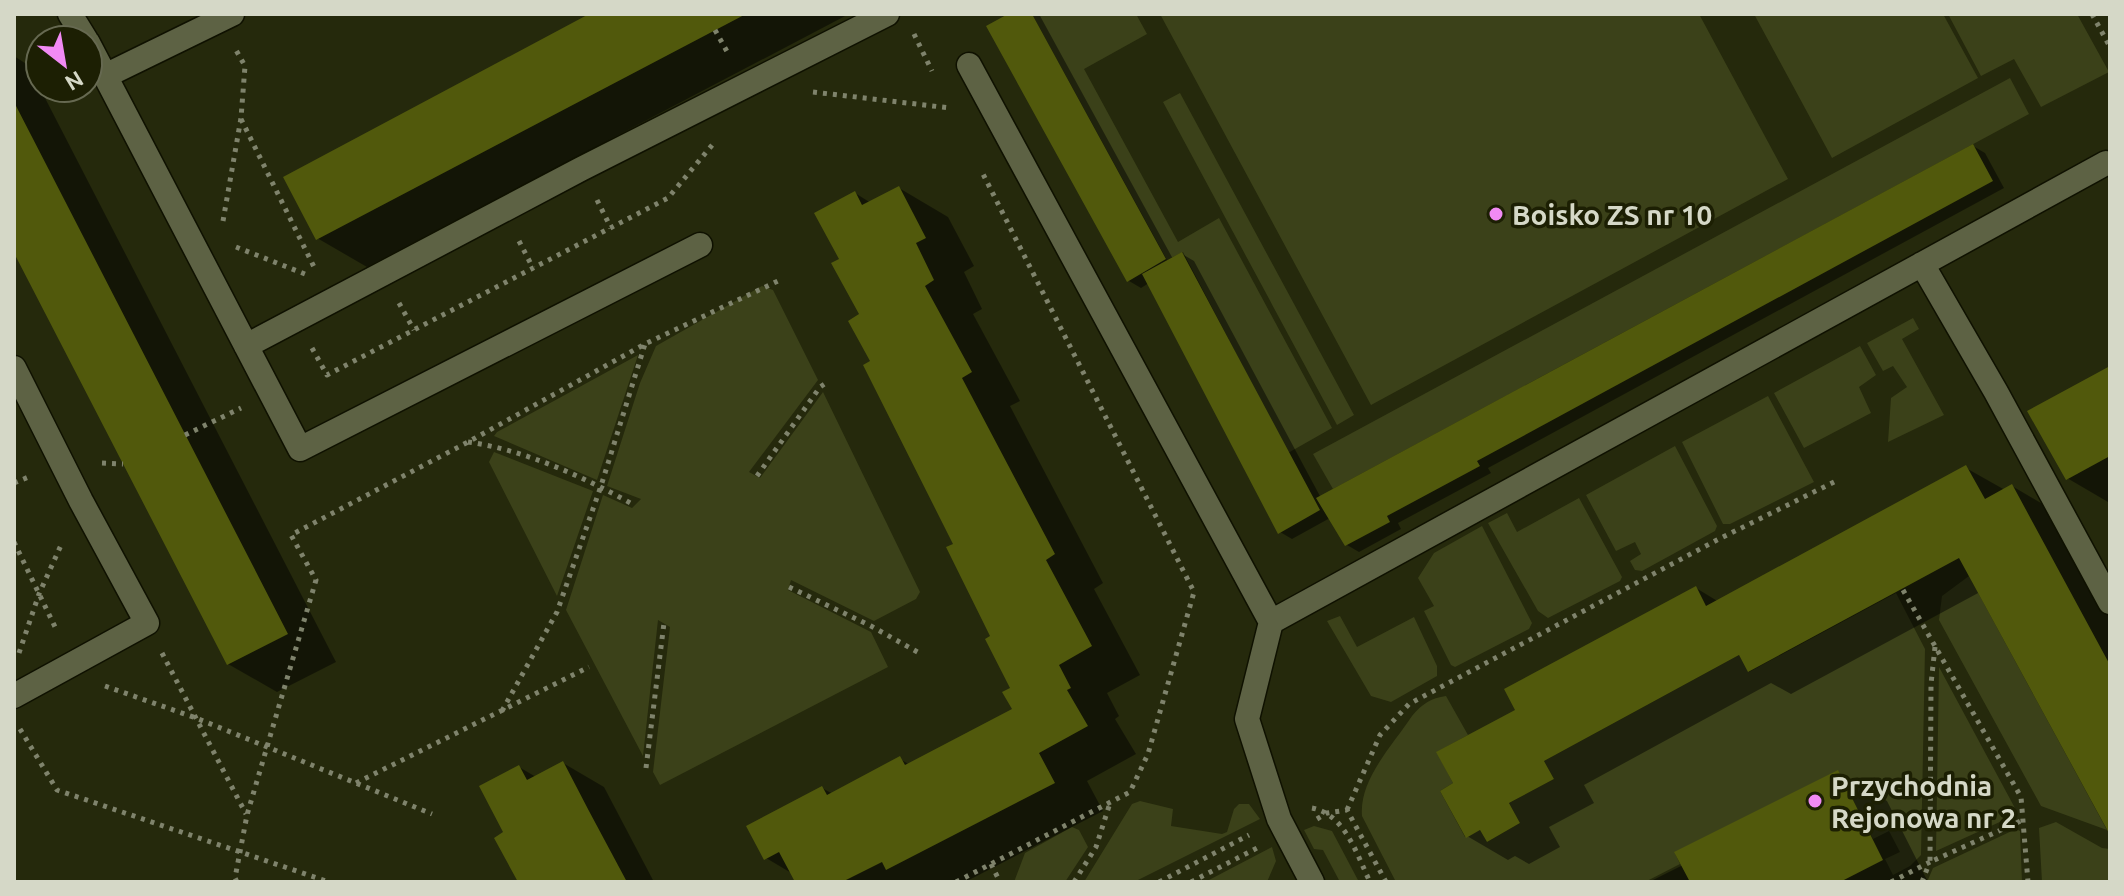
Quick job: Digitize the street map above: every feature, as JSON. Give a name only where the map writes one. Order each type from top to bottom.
[{"type":"street","points":[[246,346],[581,169],[887,14]]},
{"type":"street","points":[[107,75],[226,17]]},
{"type":"street","points":[[969,65],[1271,622],[1247,719],[1279,819],[1312,882]]},
{"type":"street","points":[[104,70],[300,449],[700,245]]},
{"type":"street","points":[[1271,622],[2106,163]]},
{"type":"street","points":[[1922,264],[1996,392],[2110,602]]},
{"type":"street","points":[[14,368],[147,623],[14,696]]},
{"type":"path","points":[[2092,14],[2110,47]]},
{"type":"path","points":[[222,226],[241,118],[245,66],[226,17]]},
{"type":"path","points":[[911,27],[937,81]]},
{"type":"path","points":[[808,92],[995,112]]},
{"type":"path","points":[[943,94],[957,122]]},
{"type":"path","points":[[234,247],[320,279],[241,118]]},
{"type":"path","points":[[296,319],[327,375],[668,198],[714,143]]},
{"type":"path","points":[[956,882],[1130,792],[1148,754],[1194,592],[978,164]]},
{"type":"path","points":[[237,882],[235,878],[247,815],[316,580],[291,535],[645,344],[780,280]]},
{"type":"path","points":[[502,711],[557,612],[601,486],[645,344]]},
{"type":"path","points":[[757,476],[820,387],[829,381]]},
{"type":"path","points":[[185,435],[270,393]]},
{"type":"path","points":[[468,442],[497,446],[601,486],[634,505]]},
{"type":"path","points":[[1347,810],[1380,735],[1409,704],[1717,540],[1836,481]]},
{"type":"path","points":[[19,654],[39,594],[81,501]]},
{"type":"path","points":[[14,542],[39,594],[66,667],[432,814]]},
{"type":"path","points":[[789,587],[921,654]]},
{"type":"path","points":[[1903,590],[2021,797],[2028,882]]},
{"type":"path","points":[[147,623],[247,815]]},
{"type":"path","points":[[646,768],[664,623]]},
{"type":"path","points":[[1922,882],[1930,862],[1931,684],[1935,646]]},
{"type":"path","points":[[355,784],[589,667]]},
{"type":"path","points":[[14,720],[57,790],[329,882]]},
{"type":"path","points":[[1074,882],[1096,847],[1110,802]]},
{"type":"path","points":[[1191,882],[1327,813],[1347,810]]},
{"type":"path","points":[[1347,810],[1386,882]]},
{"type":"path","points":[[1891,882],[2023,820]]},
{"type":"path","points":[[991,864],[1000,882]]},
{"type":"green space","points":[[1032,14],[1136,14],[1147,34],[1084,69],[1178,242],[1219,218],[1332,428],[1288,453],[1183,252],[1167,260]]},
{"type":"green space","name":"Boisko ZS nr 10","points":[[1160,14],[1699,14],[1788,179],[1371,405]]},
{"type":"green space","points":[[1754,14],[1943,14],[1978,78],[1832,158]]},
{"type":"green space","points":[[1948,14],[2077,14],[2109,72],[2041,107],[2014,59],[1981,76]]},
{"type":"green space","points":[[2010,78],[2029,114],[1333,489],[1313,454]]},
{"type":"green space","points":[[1180,93],[1354,415],[1337,425],[1163,102]]},
{"type":"green space","points":[[762,286],[773,290],[818,380],[749,472],[760,478],[823,392],[920,592],[916,599],[874,621],[791,580],[788,590],[871,632],[888,667],[660,785],[653,772],[670,627],[658,620],[643,756],[566,610],[603,495],[632,508],[641,499],[607,486],[640,383],[656,346]]},
{"type":"green space","points":[[1913,318],[1919,329],[1902,339],[1944,415],[1888,442],[1891,398],[1907,387],[1893,366],[1883,371],[1867,343]]},
{"type":"green space","points":[[1860,346],[1876,375],[1859,387],[1871,413],[1804,448],[1774,393]]},
{"type":"green space","points":[[638,355],[597,480],[494,436],[497,432]]},
{"type":"green space","points":[[1768,396],[1814,482],[1730,524],[1723,524],[1682,442]]},
{"type":"green space","points":[[1675,446],[1717,526],[1715,531],[1642,571],[1635,570],[1630,561],[1641,554],[1635,542],[1616,551],[1586,495]]},
{"type":"green space","points":[[494,452],[593,491],[557,596],[489,462]]},
{"type":"green space","points":[[1579,498],[1622,577],[1620,581],[1548,618],[1538,611],[1488,523],[1507,513],[1517,532]]},
{"type":"green space","points":[[1482,526],[1532,623],[1529,629],[1455,667],[1451,665],[1424,611],[1434,606],[1418,578],[1434,553]]},
{"type":"green space","points":[[1969,576],[2107,830],[2041,806],[1939,620],[1942,596]]},
{"type":"green space","points":[[1896,593],[1925,649],[1921,855],[1910,866],[1893,875],[1885,859],[1900,852],[1889,831],[1873,839],[1838,771],[1675,853],[1680,864],[1645,882],[1396,882],[1362,816],[1371,776],[1412,716],[1431,700],[1446,696],[1468,735],[1437,752],[1453,783],[1440,791],[1465,837],[1480,830],[1487,842],[1520,823],[1509,803],[1554,779],[1544,761],[1739,655],[1749,672]]},
{"type":"green space","points":[[1340,616],[1357,647],[1414,617],[1437,666],[1437,676],[1391,702],[1371,696],[1327,621]]},
{"type":"green space","points":[[1939,667],[2016,810],[2013,816],[1936,851]]},
{"type":"green space","points":[[1140,801],[1173,809],[1171,826],[1222,834],[1227,832],[1234,809],[1239,804],[1249,804],[1260,819],[1134,882],[1084,882],[1132,804]]},
{"type":"green space","points":[[2056,822],[2102,848],[2110,849],[2110,882],[2042,882],[2039,828]]},
{"type":"green space","points":[[1314,826],[1332,831],[1359,882],[1340,882],[1323,850],[1314,849],[1304,830]]},
{"type":"green space","points":[[1072,827],[1079,830],[1088,847],[1065,882],[1014,882],[1025,853]]},
{"type":"green space","points":[[2016,829],[2020,831],[2022,882],[1927,882],[1933,868]]},
{"type":"green space","points":[[1272,847],[1276,861],[1267,882],[1207,881]]},
{"type":"building","points":[[589,14],[746,14],[316,240],[283,177]]},
{"type":"building","points":[[1008,14],[1032,14],[1166,259],[1127,282],[986,26]]},
{"type":"building","points":[[14,102],[288,634],[227,665],[14,253]]},
{"type":"building","points":[[1973,144],[1993,181],[1477,461],[1480,466],[1387,516],[1390,522],[1345,546],[1316,498]]},
{"type":"building","points":[[899,186],[926,238],[916,243],[934,280],[925,286],[972,372],[962,378],[1055,554],[1046,560],[1092,646],[1059,665],[1071,688],[1067,690],[1088,726],[1039,753],[1055,783],[886,870],[882,862],[842,882],[795,882],[779,852],[764,860],[746,826],[822,786],[827,795],[900,756],[905,765],[1012,709],[1002,692],[1010,688],[985,639],[990,636],[946,547],[953,544],[863,365],[870,361],[848,321],[859,314],[831,263],[839,259],[814,213],[855,191],[862,205]]},
{"type":"building","points":[[1182,252],[1320,510],[1278,534],[1142,274]]},
{"type":"building","points":[[2110,366],[2110,456],[2066,480],[2027,411]]},
{"type":"building","points":[[1966,465],[1985,499],[2012,484],[2110,665],[2110,835],[1959,558],[1748,672],[1739,655],[1544,761],[1554,779],[1509,803],[1520,823],[1487,842],[1480,830],[1466,838],[1440,791],[1453,783],[1436,752],[1515,710],[1504,689],[1696,586],[1706,606]]},
{"type":"building","points":[[563,761],[627,882],[518,882],[494,838],[503,832],[479,786],[519,765],[527,780]]},
{"type":"building","name":"Przychodnia Rejonowa nr 2","points":[[1838,770],[1883,860],[1840,882],[1690,882],[1674,852]]},
{"type":"place","name":"Boisko ZS nr 10","points":[[1496,214]]},
{"type":"place","name":"Przychodnia Rejonowa nr 2","points":[[1815,801]]}]
